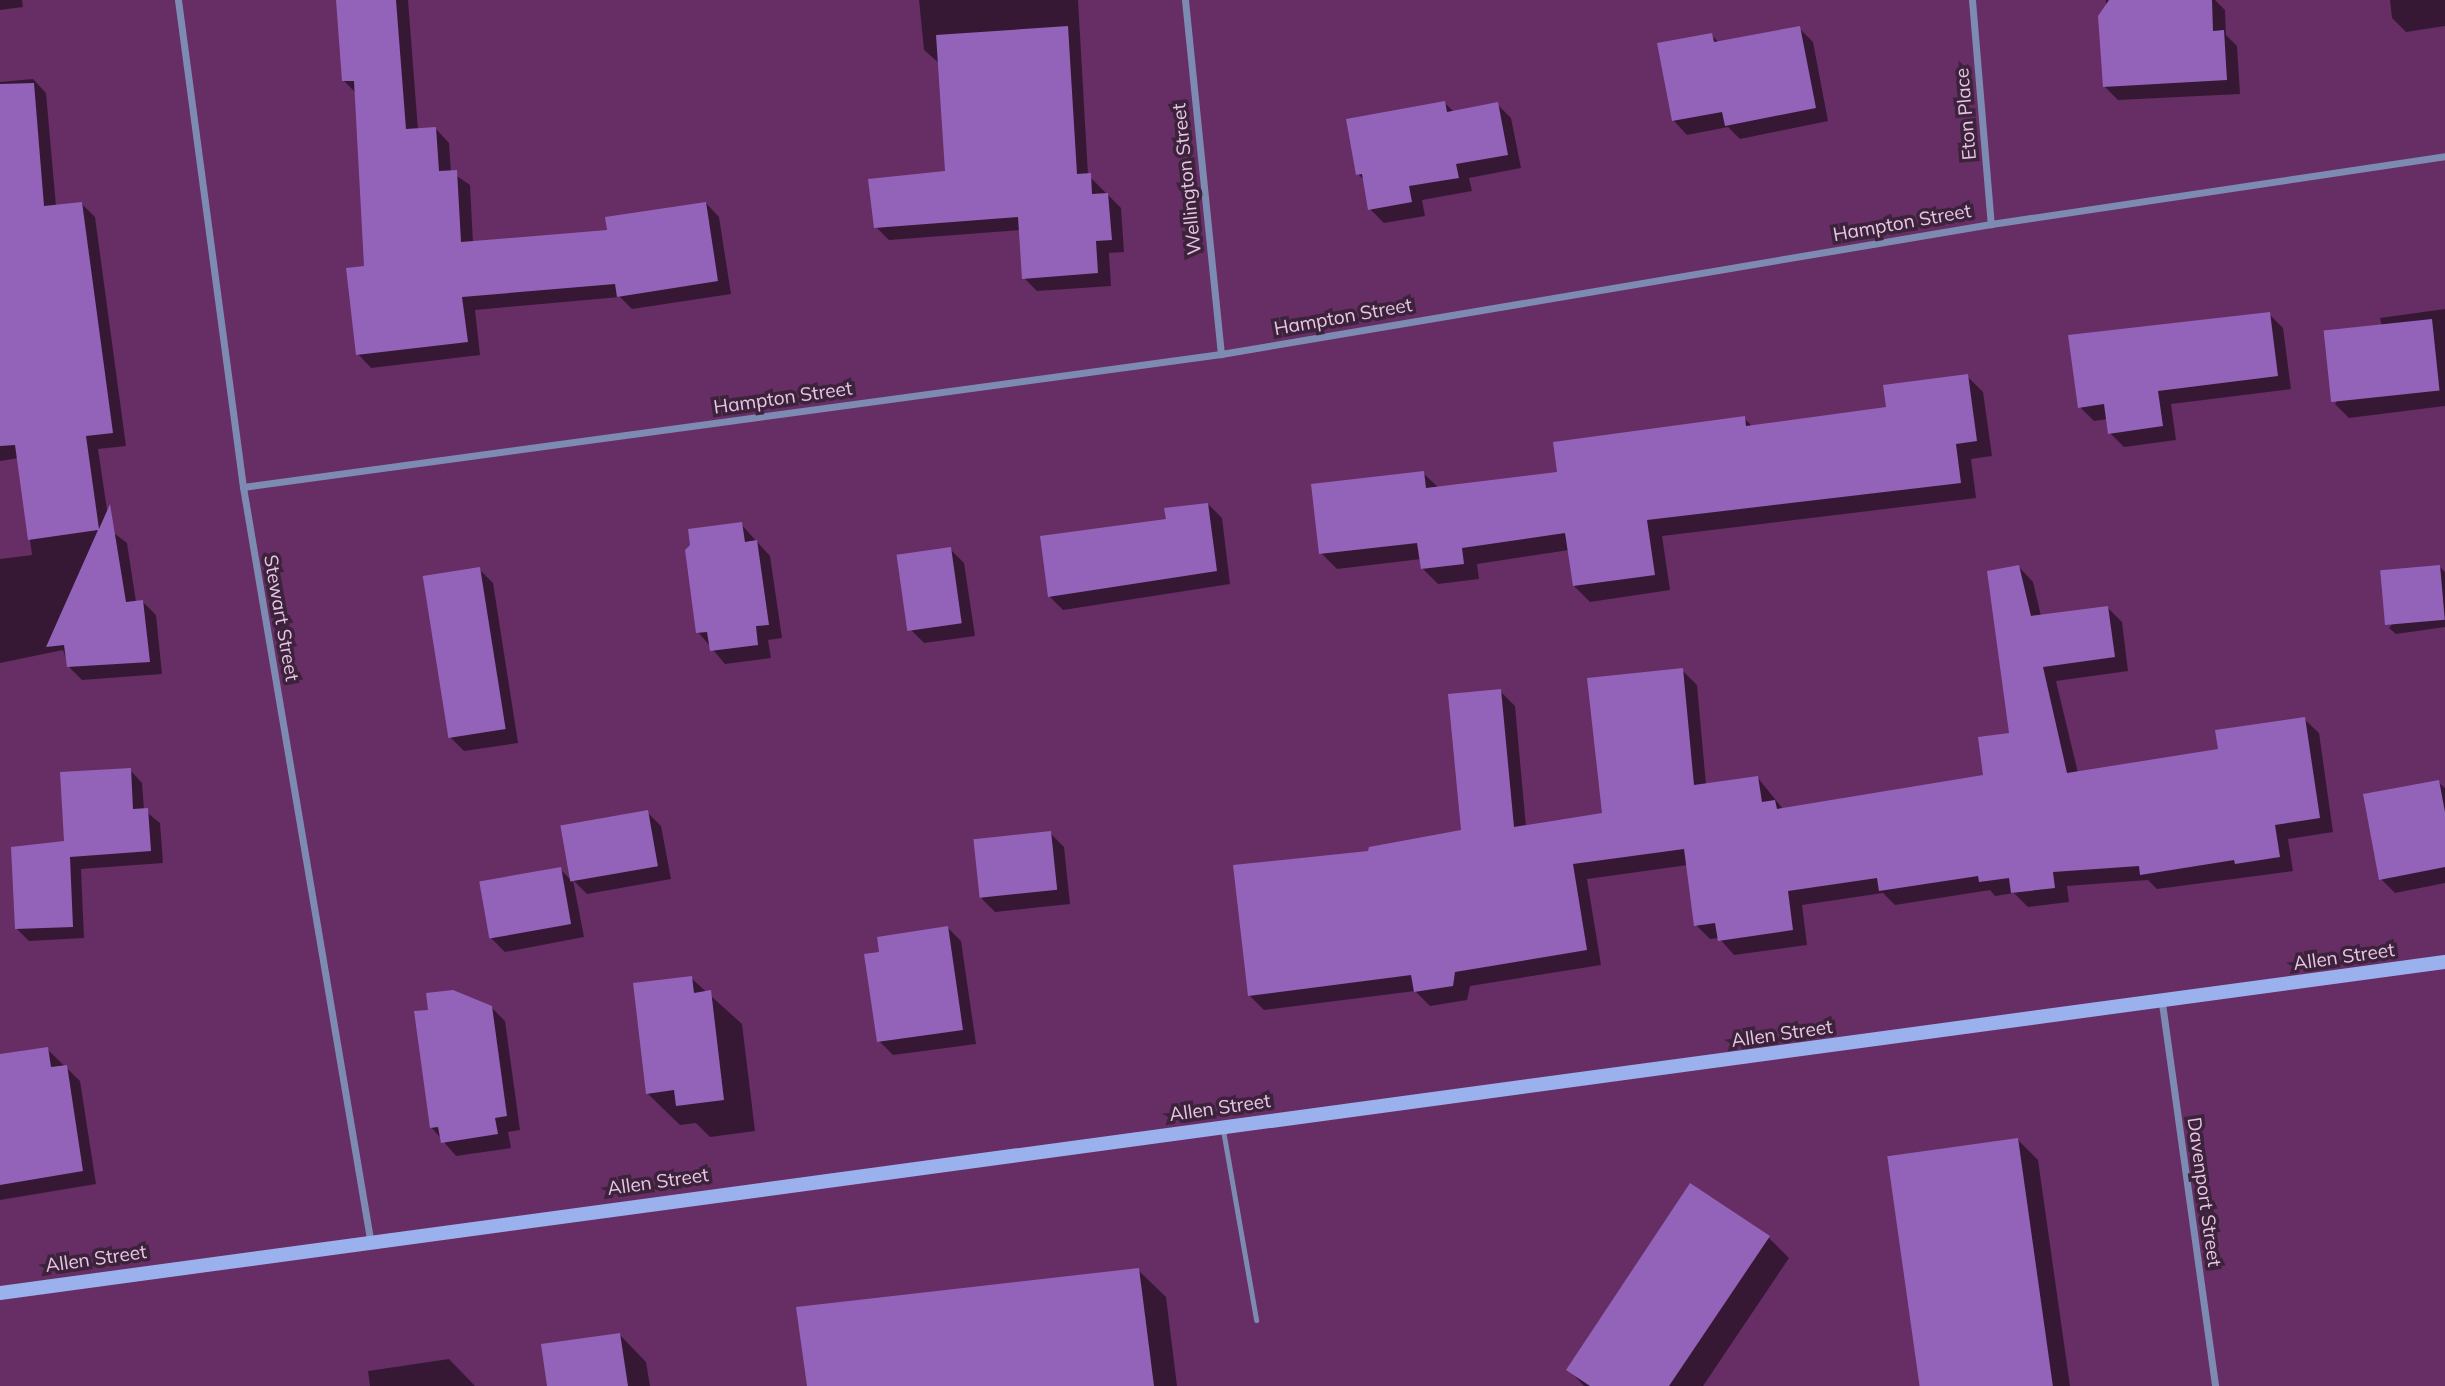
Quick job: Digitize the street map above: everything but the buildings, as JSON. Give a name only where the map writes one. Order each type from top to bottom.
[{"type":"street","name":"Stewart Street","points":[[178,0],[243,487],[370,1239]]},
{"type":"street","name":"Wellington Street","points":[[1185,0],[1220,354]]},
{"type":"street","name":"Eton Place","points":[[1972,0],[1991,224]]},
{"type":"street","name":"Hampton Street","points":[[243,487],[1220,354],[1991,224],[2445,156]]},
{"type":"street","name":"Allen Street","points":[[0,1293],[370,1239],[2162,1003],[2445,962]]},
{"type":"street","name":"Davenport Street","points":[[2162,1003],[2215,1386]]},
{"type":"lane","points":[[1223,1127],[1256,1320]]}]
